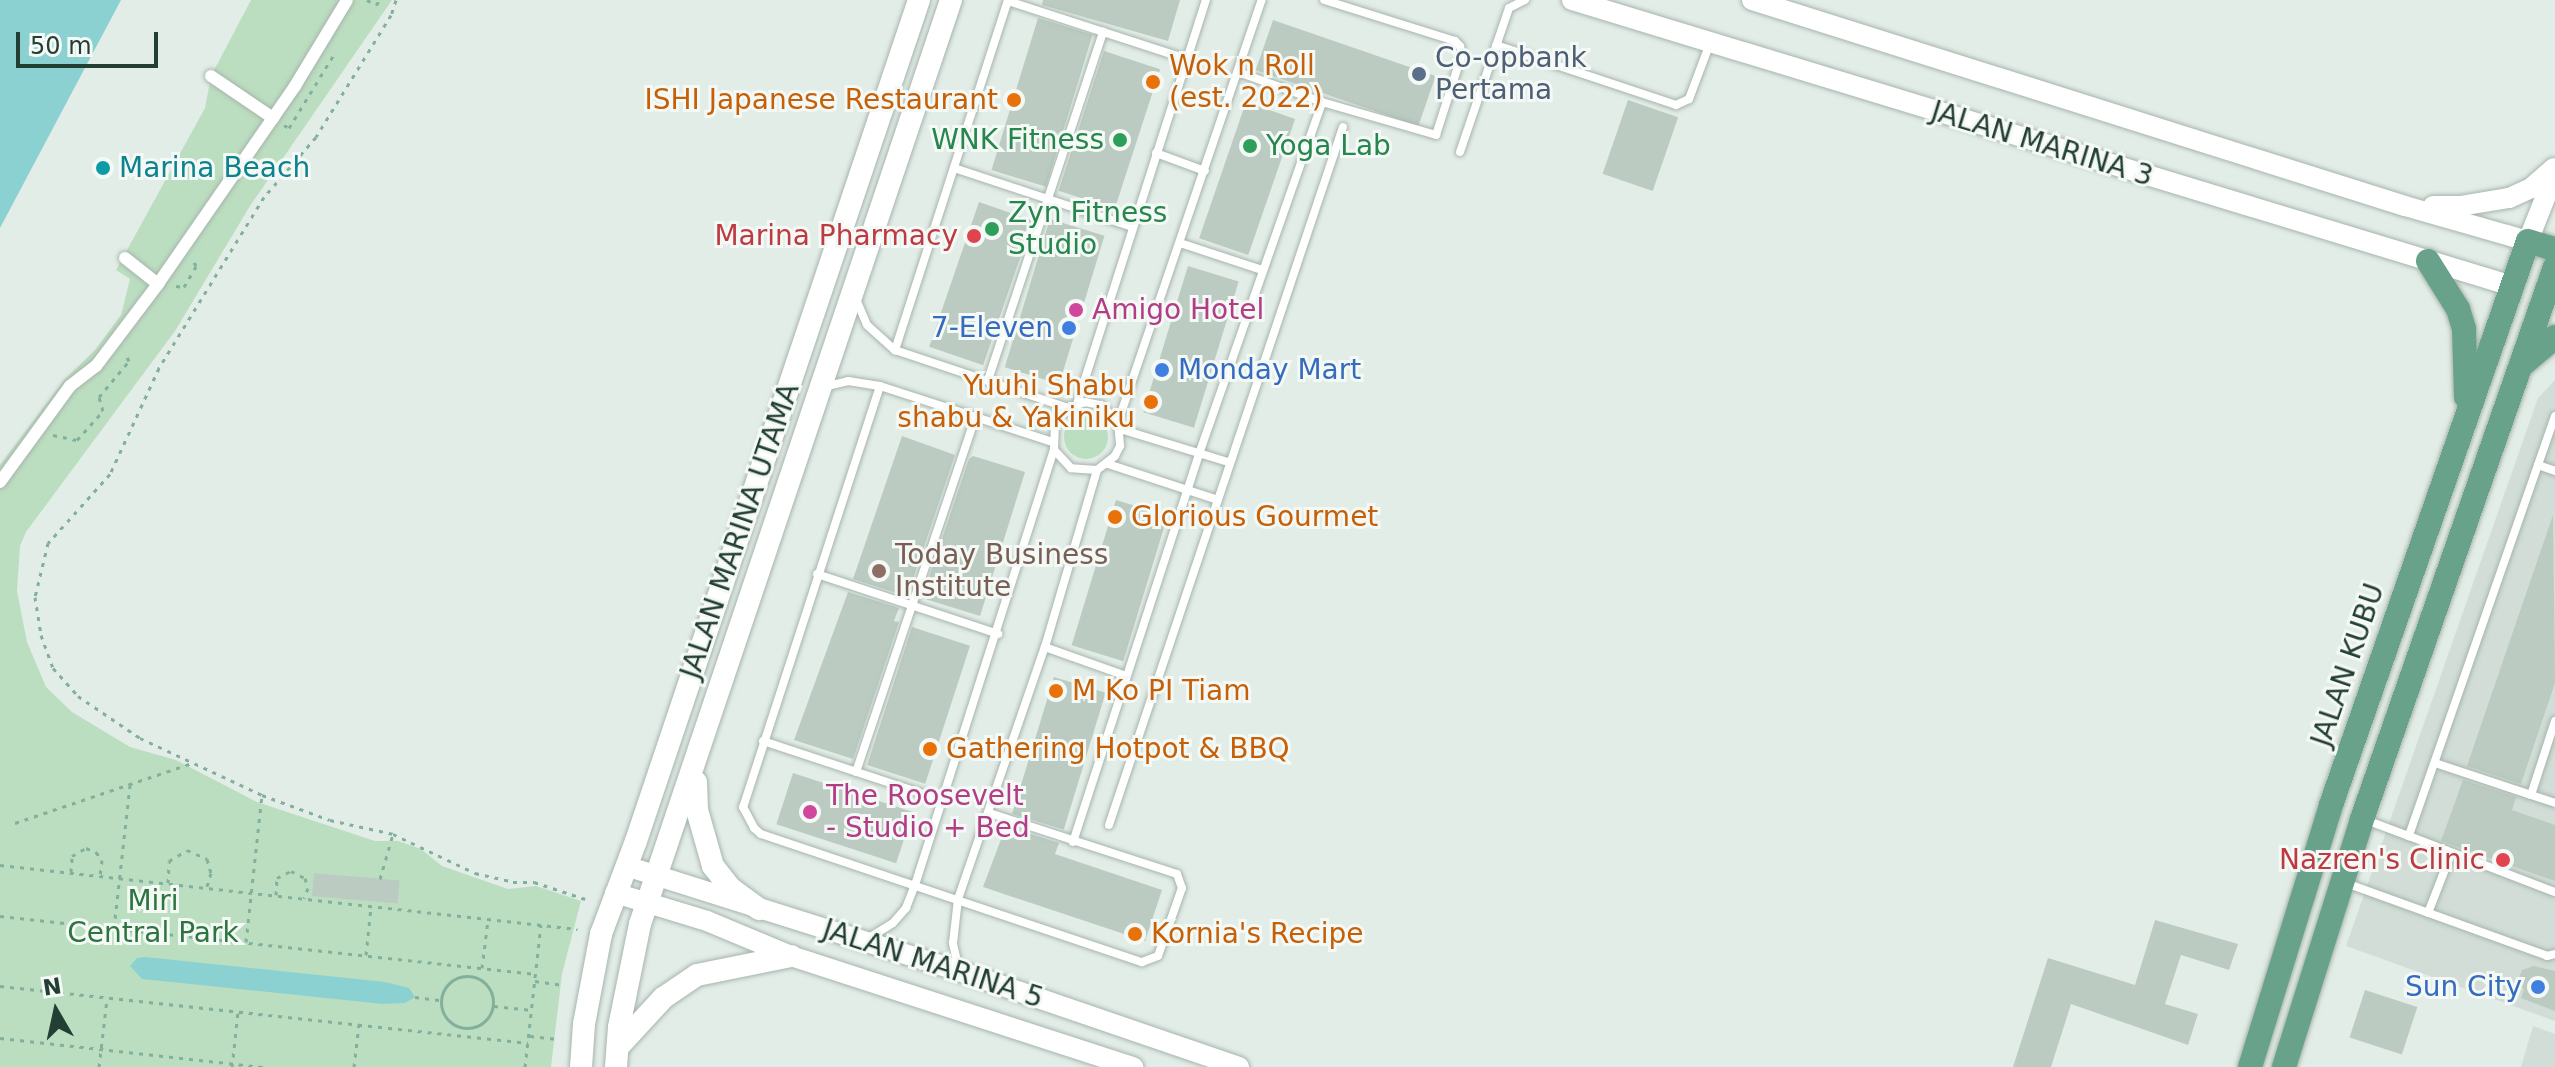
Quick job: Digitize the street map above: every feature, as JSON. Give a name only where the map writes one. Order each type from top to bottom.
[{"type":"main road","name":"JALAN MARINA UTAMA","points":[[581,1067],[584,1024],[601,934],[919,0]]},
{"type":"main road","name":"JALAN MARINA UTAMA","points":[[617,1057],[640,924],[951,0]]},
{"type":"main road","points":[[2528,241],[2555,249]]},
{"type":"main road","name":"JALAN KUBU","points":[[2250,1067],[2331,805],[2528,241]]},
{"type":"main road","points":[[2428,261],[2458,309],[2464,329],[2466,416]]},
{"type":"main road","points":[[2284,1067],[2362,819],[2518,369],[2550,298],[2555,267]]},
{"type":"main road","points":[[2512,286],[2550,298]]},
{"type":"main road","points":[[2518,369],[2555,337]]},
{"type":"main road","points":[[695,765],[697,810],[707,851],[730,888],[759,909]]},
{"type":"main road","points":[[617,1057],[663,998],[697,975],[791,956]]},
{"type":"street","points":[[0,482],[70,386],[96,366],[158,284],[273,118],[347,0]]},
{"type":"street","name":"JALAN MARINA 3","points":[[1572,0],[2512,286]]},
{"type":"street","name":"JALAN MARINA 3","points":[[1752,0],[2405,206],[2528,241]]},
{"type":"street","points":[[211,76],[273,118]]},
{"type":"street","points":[[2405,206],[2460,206],[2509,198],[2531,188],[2555,171]]},
{"type":"street","name":"JALAN KUBU","points":[[2528,241],[2555,171]]},
{"type":"street","points":[[125,258],[158,284]]},
{"type":"street","name":"JALAN MARINA 5","points":[[626,866],[959,971],[1239,1067]]},
{"type":"street","name":"JALAN MARINA 5","points":[[615,893],[707,921],[791,956],[1133,1067]]},
{"type":"lane","points":[[864,941],[893,923],[906,908],[915,885],[998,634],[1053,446],[1055,423],[1072,406],[1206,0]]},
{"type":"lane","points":[[818,388],[848,381],[880,386],[1053,446],[1071,468],[1097,470],[1108,464],[1120,446],[1119,426],[1262,0]]},
{"type":"lane","points":[[1238,72],[1322,102],[1436,135],[1462,54],[1455,41],[1324,0]]},
{"type":"lane","points":[[1460,152],[1507,4],[1525,0]]},
{"type":"lane","points":[[895,350],[1008,1],[1187,59]]},
{"type":"lane","points":[[988,380],[1103,32]]},
{"type":"lane","points":[[1496,45],[1676,105],[1689,99],[1710,43]]},
{"type":"lane","points":[[1073,842],[1199,454],[1322,102]]},
{"type":"lane","points":[[1109,825],[1215,499],[1343,127]]},
{"type":"lane","points":[[1156,153],[1205,171]]},
{"type":"lane","points":[[954,168],[1132,227]]},
{"type":"lane","points":[[1180,243],[1262,270]]},
{"type":"lane","points":[[853,291],[867,325],[895,350],[1072,406],[1101,405],[1119,426],[1228,462]]},
{"type":"lane","points":[[880,386],[743,807],[754,828],[761,834],[1142,962],[1158,956],[1182,880],[1177,874],[989,813]]},
{"type":"lane","points":[[2409,836],[2555,416]]},
{"type":"lane","points":[[856,772],[975,418]]},
{"type":"lane","points":[[1108,464],[1215,499]]},
{"type":"lane","points":[[2538,465],[2555,471]]},
{"type":"lane","points":[[959,971],[953,943],[958,899],[1045,647],[1097,470]]},
{"type":"lane","points":[[817,574],[998,634]]},
{"type":"lane","points":[[1045,647],[1126,676]]},
{"type":"lane","points":[[2531,795],[2555,721]]},
{"type":"lane","points":[[763,741],[941,800]]},
{"type":"lane","points":[[2435,763],[2555,803]]},
{"type":"lane","points":[[2362,819],[2555,892]]},
{"type":"lane","points":[[2428,913],[2451,854]]},
{"type":"lane","points":[[2342,882],[2547,956],[2555,954]]},
{"type":"path","points":[[367,0],[376,5],[380,0]]},
{"type":"path","points":[[396,0],[391,15],[316,137],[264,197],[159,368],[110,474],[48,543],[35,597],[41,635],[53,668],[78,696],[140,738],[262,795],[330,820],[393,834],[437,852],[475,873],[513,882],[534,882],[585,899]]},
{"type":"path","points":[[37,431],[77,440],[103,411],[99,397],[129,361],[118,337]]},
{"type":"path","points":[[15,823],[195,762]]},
{"type":"path","points":[[114,928],[130,785]]},
{"type":"path","points":[[246,942],[262,795]]},
{"type":"path","points":[[380,879],[393,834]]},
{"type":"path","points":[[71,872],[72,856],[86,848],[96,852],[102,860],[100,876]]},
{"type":"path","points":[[168,883],[169,861],[180,852],[195,851],[210,865],[206,888]]},
{"type":"path","points":[[0,865],[577,929]]},
{"type":"path","points":[[276,895],[277,878],[286,872],[296,871],[307,883],[304,898]]},
{"type":"path","points":[[366,955],[372,906]]},
{"type":"path","points":[[0,916],[536,974]]},
{"type":"path","points":[[482,968],[488,919]]},
{"type":"path","points":[[525,1067],[541,925]]},
{"type":"path","points":[[473,975],[487,984],[494,1006],[485,1021],[468,1028],[451,1023],[441,1000],[449,982],[456,977],[473,975]]},
{"type":"path","points":[[535,981],[565,985]]},
{"type":"path","points":[[0,986],[528,1043]]},
{"type":"path","points":[[415,997],[441,1000]]},
{"type":"path","points":[[99,1067],[107,998]]},
{"type":"path","points":[[494,1006],[532,1010]]},
{"type":"path","points":[[232,1065],[238,1012]]},
{"type":"path","points":[[354,1067],[359,1024]]},
{"type":"path","points":[[529,1035],[558,1039]]},
{"type":"path","points":[[0,1038],[264,1067]]},
{"type":"shaded area","points":[[2555,380],[2555,1021],[2346,946],[2538,398]]},
{"type":"shaded area","points":[[2533,1026],[2555,1034],[2555,1067],[2521,1067]]},
{"type":"green space","name":"Miri Central Park","points":[[251,0],[392,0],[250,206],[175,331],[26,532],[20,546],[17,591],[27,642],[46,687],[72,712],[130,747],[176,760],[257,802],[375,841],[398,841],[421,849],[442,866],[508,889],[536,886],[581,901],[562,974],[551,1067],[0,1067],[0,465],[64,380],[96,349],[121,315],[130,279],[116,270],[205,108],[211,76]]},
{"type":"green space","points":[[1086,415],[1102,421],[1108,437],[1102,453],[1086,459],[1070,453],[1064,437],[1070,421]]},
{"type":"water","points":[[0,0],[121,0],[0,228]]},
{"type":"water","points":[[137,958],[385,982],[409,988],[415,997],[405,1003],[383,1004],[142,979],[130,966]]},
{"type":"building","points":[[1043,0],[1180,0],[1168,41],[1042,5]]},
{"type":"building","points":[[1038,18],[1093,35],[1046,187],[992,170]]},
{"type":"building","points":[[1273,20],[1436,76],[1418,126],[1256,70]]},
{"type":"building","points":[[1104,51],[1160,69],[1115,209],[1059,191]]},
{"type":"building","points":[[1628,100],[1678,117],[1653,191],[1603,174]]},
{"type":"building","points":[[1246,102],[1295,119],[1248,255],[1199,238]]},
{"type":"building","points":[[979,202],[1033,221],[983,365],[929,347]]},
{"type":"building","points":[[1050,219],[1105,236],[1059,384],[1005,367]]},
{"type":"building","points":[[1188,266],[1239,281],[1194,428],[1143,412]]},
{"type":"building","points":[[902,436],[955,455],[908,594],[903,595],[853,579]]},
{"type":"building","points":[[973,456],[1025,472],[980,616],[922,598],[969,459]]},
{"type":"building","points":[[1116,500],[1168,516],[1123,661],[1072,645]]},
{"type":"building","points":[[2553,515],[2555,683],[2521,784],[2467,766]]},
{"type":"building","points":[[848,592],[899,608],[894,621],[899,622],[853,759],[794,740]]},
{"type":"building","points":[[912,627],[970,646],[925,784],[867,765]]},
{"type":"building","points":[[1054,677],[1106,693],[1064,830],[1012,814]]},
{"type":"building","points":[[793,773],[913,812],[896,863],[776,824]]},
{"type":"building","points":[[2463,780],[2516,797],[2512,810],[2555,825],[2555,881],[2441,841]]},
{"type":"building","points":[[1006,826],[1059,843],[1055,854],[1162,890],[1145,941],[983,887]]},
{"type":"building","points":[[314,873],[400,880],[398,903],[312,896]]},
{"type":"building","points":[[2155,920],[2238,944],[2229,970],[2181,955],[2165,1004],[2198,1014],[2188,1045],[2071,1004],[2051,1067],[2013,1067],[2048,958],[2135,985]]},
{"type":"building","name":"Sun City","points":[[2534,966],[2555,971],[2555,1011],[2521,998],[2524,989],[2517,984],[2522,970]]},
{"type":"building","points":[[2365,990],[2417,1007],[2402,1055],[2350,1038]]},
{"type":"place","name":"Co-opbank Pertama","points":[[1419,74]]},
{"type":"place","name":"Wok n Roll (est. 2022)","points":[[1153,82]]},
{"type":"place","name":"ISHI Japanese Restaurant","points":[[1014,100]]},
{"type":"place","name":"WNK Fitness","points":[[1120,140]]},
{"type":"place","name":"Yoga Lab","points":[[1250,146]]},
{"type":"place","name":"Marina Beach","points":[[103,168]]},
{"type":"place","name":"Zyn Fitness Studio","points":[[992,229]]},
{"type":"place","name":"Marina Pharmacy","points":[[974,236]]},
{"type":"place","name":"Amigo Hotel","points":[[1076,310]]},
{"type":"place","name":"7-Eleven","points":[[1069,328]]},
{"type":"place","name":"Monday Mart","points":[[1162,370]]},
{"type":"place","name":"Yuuhi Shabu shabu & Yakiniku","points":[[1151,402]]},
{"type":"place","name":"Glorious Gourmet","points":[[1115,517]]},
{"type":"place","name":"Today Business Institute","points":[[879,571]]},
{"type":"place","name":"M Ko PI Tiam","points":[[1056,691]]},
{"type":"place","name":"Gathering Hotpot & BBQ","points":[[930,749]]},
{"type":"place","name":"The Roosevelt - Studio + Bed","points":[[810,812]]},
{"type":"place","name":"Nazren's Clinic","points":[[2503,860]]},
{"type":"place","name":"Kornia's Recipe","points":[[1135,934]]},
{"type":"place","name":"Sun City","points":[[2538,987]]}]
